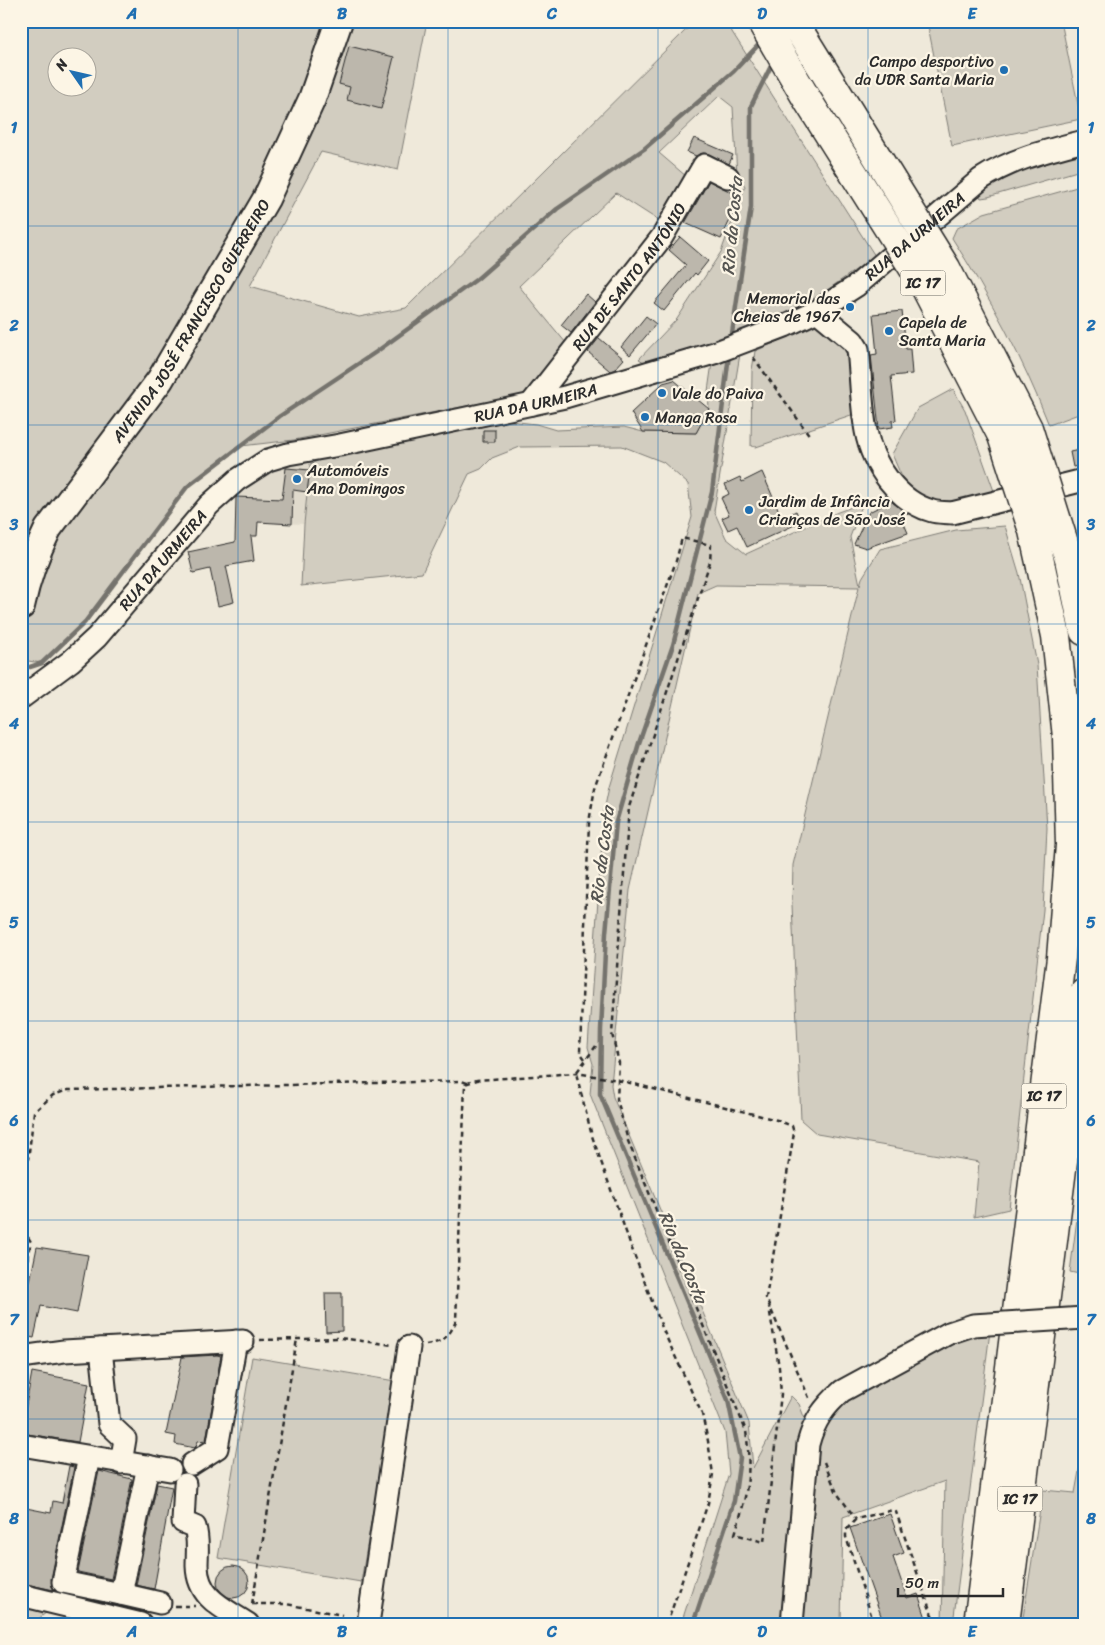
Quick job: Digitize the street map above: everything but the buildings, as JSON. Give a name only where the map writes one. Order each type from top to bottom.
[{"type":"highway","name":"IC 17","points":[[761,21],[808,101],[924,285],[1002,436],[1033,531],[1056,636],[1066,737],[1070,845],[1062,958],[978,1624]]},
{"type":"highway","name":"IC 17","points":[[793,21],[946,268],[1028,428],[1069,559],[1084,632]]},
{"type":"highway","name":"IC 17","points":[[1005,1624],[1084,993]]},
{"type":"main road","name":"AVENIDA JOSÉ FRANCISCO GUERREIRO","points":[[21,606],[26,580],[35,554],[48,530],[160,380],[266,199],[312,99],[339,21]]},
{"type":"street","name":"RUA DA URMEIRA","points":[[21,698],[72,661],[97,637],[188,527],[209,505],[236,480],[268,460],[288,454],[340,445],[565,397],[740,344],[817,311],[856,286],[981,179],[998,168],[1020,158],[1084,141]]},
{"type":"street","name":"RUA DE SANTO ANTÓNIO","points":[[531,404],[662,237],[704,165],[728,177]]},
{"type":"street","points":[[817,311],[853,341],[858,349],[866,432],[873,452],[886,477],[899,492],[913,502],[932,511],[952,513],[1084,480]]},
{"type":"street","points":[[792,1624],[808,1444],[819,1416],[827,1404],[842,1391],[949,1332],[973,1325],[1084,1318]]},
{"type":"street","points":[[21,1356],[101,1349],[240,1341],[217,1448],[192,1464]]},
{"type":"street","points":[[368,1624],[409,1347]]},
{"type":"street","points":[[101,1349],[109,1424],[125,1439],[121,1463]]},
{"type":"street","points":[[21,1445],[170,1470]]},
{"type":"street","points":[[89,1457],[63,1582],[160,1603]]},
{"type":"street","points":[[184,1459],[192,1464],[193,1478],[185,1484],[175,1482],[172,1479],[170,1470],[174,1461],[184,1459]]},
{"type":"street","points":[[121,1594],[148,1466]]},
{"type":"street","points":[[185,1484],[183,1522],[195,1527],[198,1535],[197,1568],[201,1587],[209,1599],[221,1607],[250,1614]]},
{"type":"street","points":[[21,1595],[141,1624]]},
{"type":"path","points":[[756,359],[810,436]]},
{"type":"path","points":[[21,1215],[34,1112],[53,1095],[68,1090],[462,1081],[467,1083],[476,1080],[576,1073],[616,1080],[777,1120],[792,1126],[794,1133],[766,1298],[779,1366],[781,1394],[764,1542],[735,1534],[748,1490],[750,1456],[746,1431],[628,1141],[617,1099],[616,1080],[619,1063],[612,1034],[629,807],[710,562],[711,545],[682,538],[676,561],[595,788],[589,822],[580,1052],[585,1059]]},
{"type":"path","points":[[596,1046],[576,1073],[592,1136],[663,1330],[702,1414],[713,1474],[708,1503],[691,1559],[667,1624]]},
{"type":"path","points":[[240,1341],[340,1338],[416,1348],[442,1342],[450,1334],[456,1320],[464,1095],[467,1083]]},
{"type":"path","points":[[21,1232],[31,1242],[21,1304]]},
{"type":"path","points":[[768,1307],[814,1410],[819,1416]]},
{"type":"path","points":[[250,1614],[297,1339]]},
{"type":"path","points":[[808,1444],[820,1452],[837,1493],[856,1519]]},
{"type":"path","points":[[874,1624],[846,1537],[849,1525],[856,1519],[895,1510],[936,1624]]},
{"type":"path","points":[[160,1603],[179,1606],[221,1607],[250,1614],[286,1604],[342,1614]]},
{"type":"shaded area","points":[[21,21],[427,21],[398,170],[321,152],[250,286],[359,317],[406,308],[695,21],[725,21],[875,256],[816,298],[751,332],[649,365],[639,359],[677,319],[721,252],[745,186],[737,175],[733,107],[719,96],[659,153],[687,177],[664,224],[616,193],[519,286],[566,343],[527,394],[294,440],[241,446],[187,487],[85,622],[42,663],[21,660]]},
{"type":"shaded area","name":"Campo desportivo da UDR Santa Maria","points":[[927,21],[1061,21],[1081,119],[952,146]]},
{"type":"shaded area","points":[[1084,149],[1084,169],[988,197],[981,198],[978,193],[1019,168]]},
{"type":"shaded area","points":[[1084,185],[1084,412],[1049,425],[1005,329],[980,283],[952,238],[956,229],[984,213]]},
{"type":"shaded area","points":[[819,324],[851,352],[854,414],[756,447],[751,446],[752,370],[755,351]]},
{"type":"shaded area","points":[[740,354],[714,511],[726,538],[746,554],[838,512],[863,503],[850,537],[860,585],[862,578],[880,549],[956,530],[1005,526],[1019,573],[1037,665],[1047,828],[1043,910],[1009,1209],[974,1217],[979,1162],[817,1134],[801,1120],[792,904],[793,865],[859,587],[716,585],[698,593],[630,890],[611,1085],[613,1097],[749,1423],[753,1468],[791,1396],[799,1404],[808,1427],[787,1624],[681,1624],[729,1474],[725,1432],[590,1094],[593,1064],[588,1047],[604,811],[609,787],[692,517],[688,484],[663,462],[622,446],[520,447],[492,458],[481,469],[469,474],[422,573],[301,586],[304,524],[310,464],[328,457],[510,421],[536,424],[556,430],[624,427],[643,432],[696,433],[709,409],[708,391],[712,363]]},
{"type":"shaded area","points":[[953,389],[965,410],[994,491],[971,499],[949,503],[939,502],[918,494],[905,482],[892,454],[918,408]]},
{"type":"shaded area","points":[[310,457],[304,524],[258,522],[257,536],[246,535],[246,522],[235,522],[236,497],[233,493],[275,468]]},
{"type":"shaded area","points":[[1084,1166],[1084,1275],[1070,1272]]},
{"type":"shaded area","points":[[990,1331],[953,1624],[942,1624],[945,1481],[843,1517],[841,1624],[800,1624],[817,1439],[840,1402],[952,1338]]},
{"type":"shaded area","points":[[252,1357],[395,1381],[361,1582],[218,1558]]},
{"type":"shaded area","points":[[1084,1444],[1084,1620],[1078,1624],[1022,1624],[1043,1490],[1075,1493]]},
{"type":"shaded area","points":[[21,1606],[47,1612],[32,1624],[21,1624]]},
{"type":"waterway","points":[[30,667],[42,663],[85,622],[187,487],[280,416],[376,352],[477,279],[557,209],[644,149],[734,71],[762,41]]},
{"type":"waterway","name":"Rio da Costa","points":[[731,340],[751,207],[751,106],[773,62]]},
{"type":"waterway","name":"Rio da Costa","points":[[693,1624],[734,1501],[740,1458],[728,1400],[600,1094],[601,1030],[606,933],[616,822],[639,743],[673,645],[712,492],[729,355]]},
{"type":"place","name":"Campo desportivo da UDR Santa Maria","points":[[1004,70]]},
{"type":"place","name":"Memorial das Cheias de 1967","points":[[850,307]]},
{"type":"place","name":"Capela de Santa Maria","points":[[889,331]]},
{"type":"place","name":"Vale do Paiva","points":[[662,393]]},
{"type":"place","name":"Manga Rosa","points":[[645,417]]},
{"type":"place","name":"Automóveis Ana Domingos","points":[[297,479]]},
{"type":"place","name":"Jardim de Infância Crianças de São José","points":[[749,510]]}]
